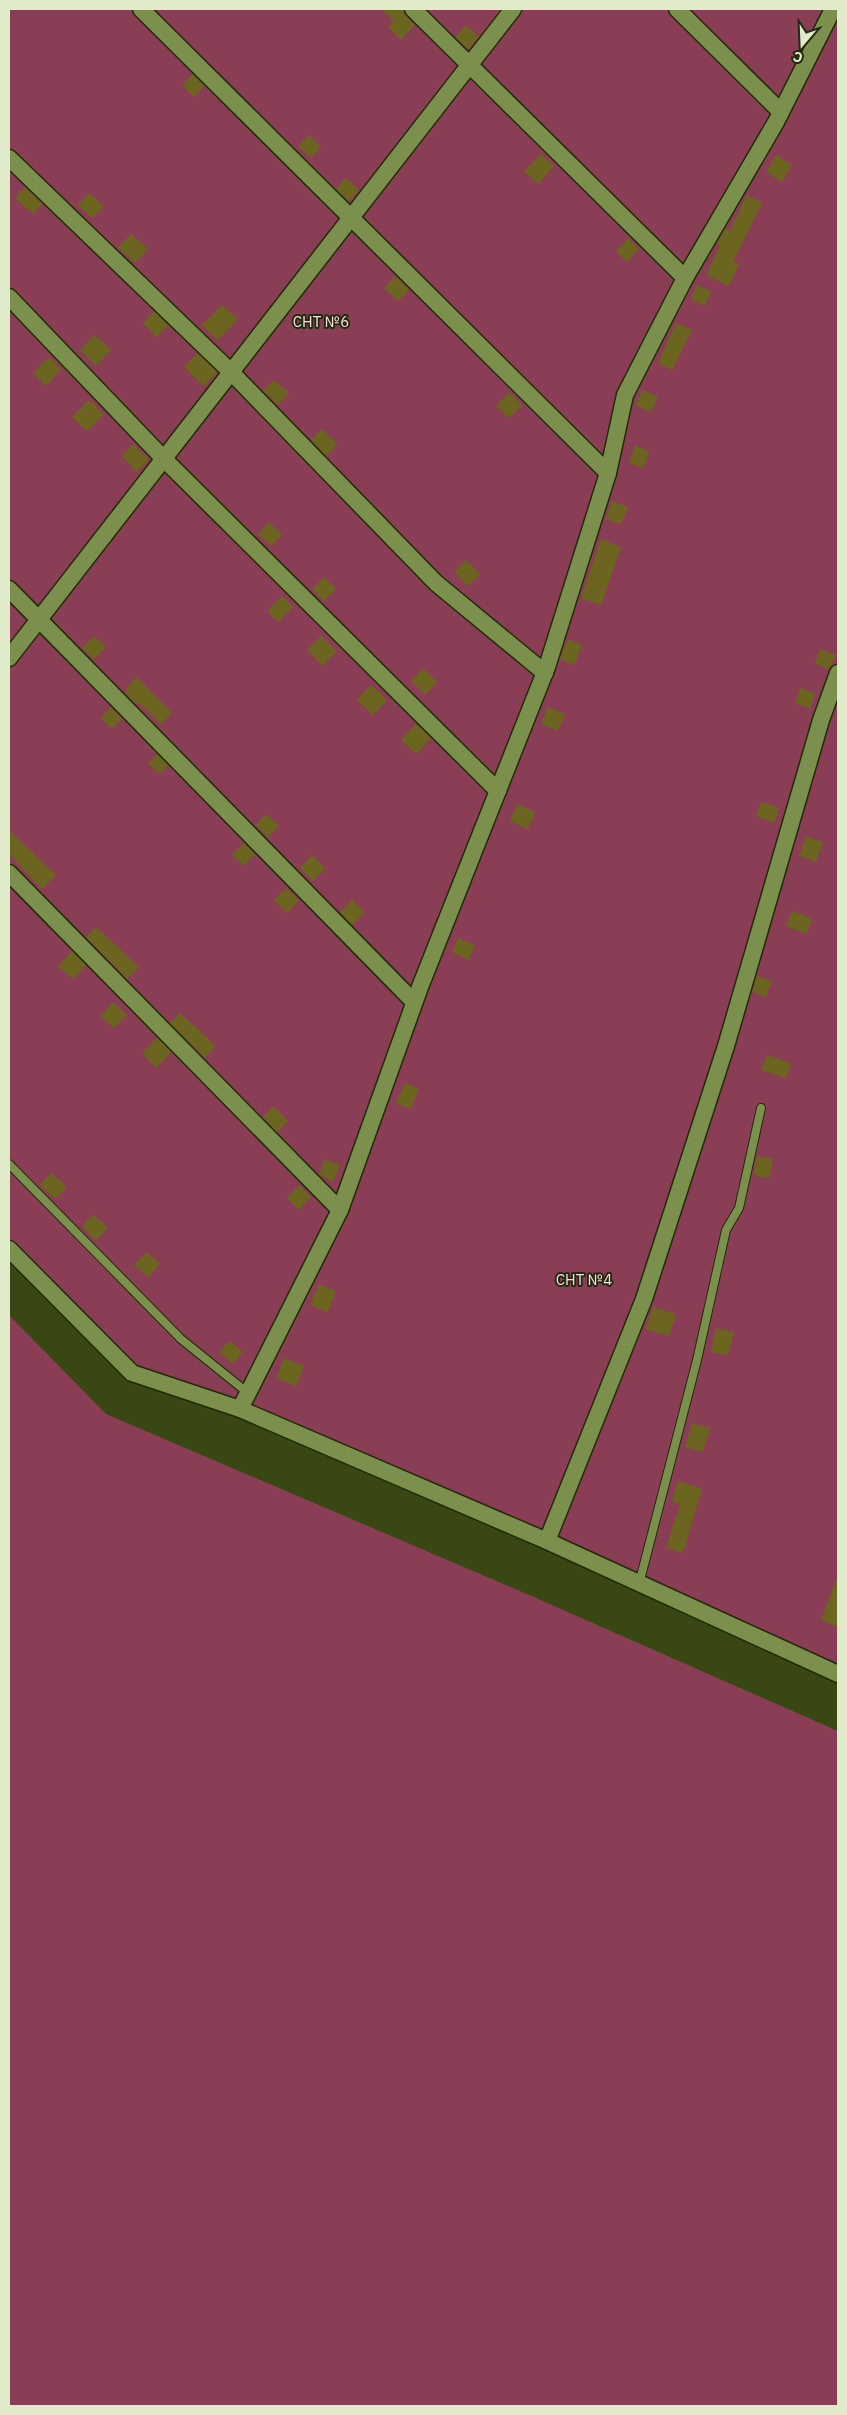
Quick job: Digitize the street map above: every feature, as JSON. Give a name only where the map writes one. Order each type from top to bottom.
[{"type":"street","points":[[141,9],[608,473]]},
{"type":"street","points":[[413,9],[685,278]]},
{"type":"street","points":[[9,658],[513,9]]},
{"type":"street","points":[[677,9],[781,112]]},
{"type":"street","points":[[240,1410],[340,1210],[414,1002],[545,673],[608,473],[625,395],[685,278],[781,112],[833,9]]},
{"type":"street","points":[[9,158],[231,372],[436,583],[545,673]]},
{"type":"street","points":[[9,297],[164,459],[498,790]]},
{"type":"street","points":[[9,589],[414,1002]]},
{"type":"street","points":[[547,1542],[644,1300],[726,1046],[822,720],[838,673]]},
{"type":"street","points":[[9,873],[340,1210]]},
{"type":"street","points":[[9,1250],[132,1372],[240,1410],[547,1542],[838,1674]]},
{"type":"lane","points":[[639,1584],[697,1360],[726,1230],[739,1208],[760,1108]]},
{"type":"lane","points":[[9,1164],[181,1339],[248,1393]]},
{"type":"green space","points":[[9,9],[838,9],[838,1674],[547,1541],[132,1373],[9,1249]]},
{"type":"green space","points":[[9,1315],[106,1414],[527,1594],[838,1731],[838,2406],[9,2406]]},
{"type":"building","points":[[381,9],[403,9],[406,16],[415,25],[401,40],[388,27],[394,21]]},
{"type":"building","points":[[466,25],[479,37],[468,49],[455,37]]},
{"type":"building","points":[[193,74],[204,86],[194,97],[182,85]]},
{"type":"building","points":[[309,135],[321,147],[311,158],[298,146]]},
{"type":"building","points":[[541,154],[554,166],[538,184],[524,171]]},
{"type":"building","points":[[776,155],[792,165],[782,182],[766,172]]},
{"type":"building","points":[[346,178],[359,190],[349,201],[336,189]]},
{"type":"building","points":[[25,187],[42,204],[33,214],[15,198]]},
{"type":"building","points":[[89,193],[104,206],[92,218],[78,205]]},
{"type":"building","points":[[747,195],[762,203],[733,262],[739,264],[729,286],[706,275],[720,246],[717,244],[719,240],[725,229],[730,231]]},
{"type":"building","points":[[131,234],[148,249],[135,263],[118,247]]},
{"type":"building","points":[[628,238],[639,249],[627,262],[616,251]]},
{"type":"building","points":[[395,276],[409,290],[398,301],[384,288]]},
{"type":"building","points":[[697,285],[711,291],[705,306],[691,299]]},
{"type":"building","points":[[222,305],[238,319],[218,340],[202,325]]},
{"type":"building","points":[[154,311],[168,325],[157,337],[143,323]]},
{"type":"building","points":[[676,323],[692,330],[672,370],[658,363]]},
{"type":"building","points":[[95,335],[111,350],[96,366],[80,350]]},
{"type":"building","points":[[197,353],[217,372],[204,386],[184,367]]},
{"type":"building","points":[[49,357],[61,369],[46,386],[33,373]]},
{"type":"building","points":[[274,380],[289,393],[278,405],[263,391]]},
{"type":"building","points":[[643,390],[658,397],[651,412],[635,405]]},
{"type":"building","points":[[509,392],[522,405],[509,418],[496,406]]},
{"type":"building","points":[[89,400],[104,414],[87,431],[72,417]]},
{"type":"building","points":[[322,429],[338,444],[326,456],[311,440]]},
{"type":"building","points":[[133,444],[149,459],[137,472],[122,456]]},
{"type":"building","points":[[635,445],[649,451],[644,468],[629,463]]},
{"type":"building","points":[[612,501],[628,507],[621,524],[606,519]]},
{"type":"building","points":[[269,522],[282,535],[271,546],[258,534]]},
{"type":"building","points":[[601,539],[621,547],[601,605],[581,598]]},
{"type":"building","points":[[466,560],[480,574],[468,586],[454,572]]},
{"type":"building","points":[[324,577],[336,589],[324,601],[312,589]]},
{"type":"building","points":[[282,596],[293,607],[278,622],[267,611]]},
{"type":"building","points":[[94,636],[106,647],[94,659],[82,648]]},
{"type":"building","points":[[321,636],[337,651],[323,666],[307,650]]},
{"type":"building","points":[[568,639],[582,645],[575,665],[560,659]]},
{"type":"building","points":[[820,649],[836,655],[829,669],[815,664]]},
{"type":"building","points":[[423,668],[437,682],[425,695],[411,681]]},
{"type":"building","points":[[137,677],[172,713],[161,724],[138,702],[136,704],[125,693],[126,689]]},
{"type":"building","points":[[371,685],[387,700],[373,715],[357,700]]},
{"type":"building","points":[[800,688],[815,693],[810,708],[795,703]]},
{"type":"building","points":[[111,707],[122,719],[112,729],[101,718]]},
{"type":"building","points":[[548,707],[565,714],[558,731],[541,724]]},
{"type":"building","points":[[416,724],[431,738],[416,754],[401,740]]},
{"type":"building","points":[[157,754],[168,765],[160,774],[148,763]]},
{"type":"building","points":[[761,802],[779,808],[774,823],[756,816]]},
{"type":"building","points":[[517,804],[535,812],[528,829],[510,821]]},
{"type":"building","points":[[266,814],[279,826],[268,837],[256,825]]},
{"type":"building","points":[[9,830],[56,875],[42,889],[9,854]]},
{"type":"building","points":[[806,836],[823,842],[816,862],[799,856]]},
{"type":"building","points":[[244,843],[255,854],[244,866],[232,855]]},
{"type":"building","points":[[312,855],[325,868],[313,881],[300,868]]},
{"type":"building","points":[[286,888],[299,900],[287,913],[274,900]]},
{"type":"building","points":[[352,900],[365,912],[352,925],[340,912]]},
{"type":"building","points":[[792,911],[812,918],[807,934],[786,926]]},
{"type":"building","points":[[96,927],[139,967],[127,979],[86,937]]},
{"type":"building","points":[[458,938],[475,945],[469,960],[452,952]]},
{"type":"building","points":[[72,951],[86,965],[73,979],[58,966]]},
{"type":"building","points":[[757,976],[772,981],[766,997],[752,992]]},
{"type":"building","points":[[113,1002],[127,1015],[114,1028],[100,1016]]},
{"type":"building","points":[[180,1013],[216,1046],[205,1058],[170,1023]]},
{"type":"building","points":[[157,1038],[171,1052],[156,1068],[142,1053]]},
{"type":"building","points":[[767,1055],[791,1063],[786,1078],[761,1070]]},
{"type":"building","points":[[405,1083],[419,1089],[411,1109],[396,1103]]},
{"type":"building","points":[[273,1106],[288,1121],[277,1132],[263,1117]]},
{"type":"building","points":[[757,1156],[773,1159],[769,1178],[754,1175]]},
{"type":"building","points":[[325,1159],[340,1165],[333,1182],[319,1174]]},
{"type":"building","points":[[51,1173],[67,1187],[55,1199],[40,1185]]},
{"type":"building","points":[[299,1185],[311,1197],[299,1210],[287,1198]]},
{"type":"building","points":[[93,1214],[108,1228],[96,1241],[82,1226]]},
{"type":"building","points":[[147,1252],[160,1264],[148,1277],[134,1265]]},
{"type":"building","points":[[319,1284],[336,1291],[328,1312],[310,1305]]},
{"type":"building","points":[[653,1307],[676,1314],[669,1336],[646,1329]]},
{"type":"building","points":[[716,1328],[734,1332],[728,1355],[711,1352]]},
{"type":"building","points":[[229,1341],[243,1352],[233,1364],[219,1352]]},
{"type":"building","points":[[284,1358],[304,1366],[296,1386],[276,1378]]},
{"type":"building","points":[[692,1423],[710,1428],[703,1452],[685,1447]]},
{"type":"building","points":[[678,1481],[702,1489],[683,1553],[666,1548],[680,1504],[672,1501]]},
{"type":"building","points":[[838,1578],[838,1627],[821,1620]]},
{"type":"park label","name":"СНТ №6","points":[[321,322]]},
{"type":"park label","name":"СНТ №4","points":[[584,1280]]}]
